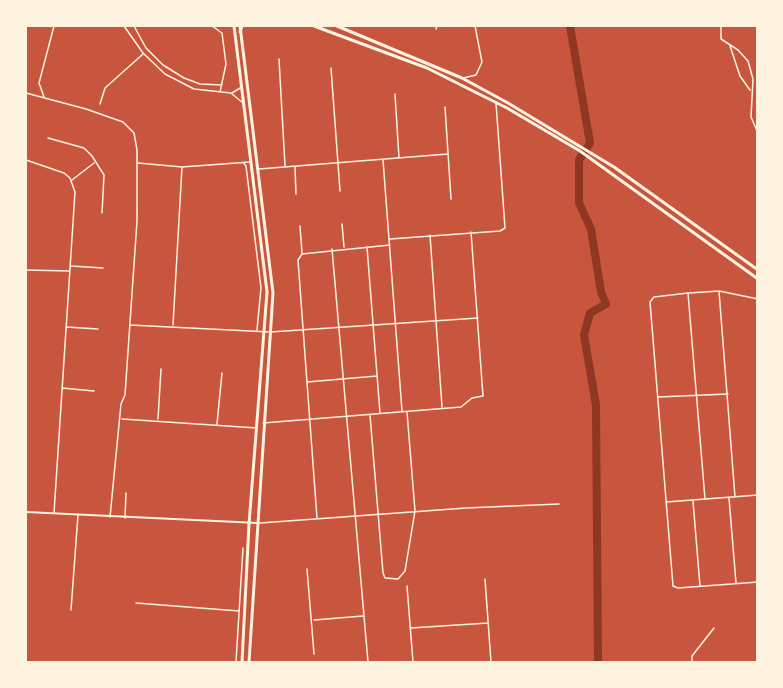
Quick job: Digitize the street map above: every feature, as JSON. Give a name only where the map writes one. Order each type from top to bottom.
[{"type":"main road","points":[[234,26],[266,278],[265,332],[249,524],[242,663]]},
{"type":"main road","points":[[241,26],[272,275],[249,663]]},
{"type":"main road","points":[[314,26],[427,68],[496,103],[610,172],[758,279]]},
{"type":"main road","points":[[337,26],[462,78],[585,148],[758,270]]},
{"type":"street","points":[[44,98],[39,83],[54,26]]},
{"type":"street","points":[[124,26],[143,53],[165,74],[186,86],[220,93],[231,93],[242,87]]},
{"type":"street","points":[[134,26],[146,48],[163,65],[192,81],[222,85]]},
{"type":"street","points":[[212,26],[222,33],[226,64],[220,93]]},
{"type":"street","points":[[462,78],[474,76],[481,69],[482,54],[475,26]]},
{"type":"street","points":[[720,26],[719,36],[748,61],[753,79],[751,117],[758,133]]},
{"type":"street","points":[[730,45],[740,76],[752,91]]},
{"type":"street","points":[[100,104],[105,88],[143,53]]},
{"type":"street","points":[[279,59],[286,166]]},
{"type":"street","points":[[331,68],[340,191]]},
{"type":"street","points":[[26,93],[86,109],[130,127],[136,141],[137,221],[122,419],[110,517]]},
{"type":"street","points":[[231,93],[244,104]]},
{"type":"street","points":[[395,94],[399,159]]},
{"type":"street","points":[[390,239],[500,231],[506,226],[496,103]]},
{"type":"street","points":[[446,107],[451,200]]},
{"type":"street","points":[[48,138],[84,148],[96,162],[104,175],[102,213]]},
{"type":"street","points":[[258,169],[448,154]]},
{"type":"street","points":[[26,160],[57,169],[71,181],[75,192],[54,514]]},
{"type":"street","points":[[383,160],[402,412]]},
{"type":"street","points":[[71,181],[96,162]]},
{"type":"street","points":[[138,162],[149,166],[182,167],[251,162]]},
{"type":"street","points":[[243,162],[246,166],[261,288],[256,331]]},
{"type":"street","points":[[295,166],[296,194]]},
{"type":"street","points":[[173,326],[182,167]]},
{"type":"street","points":[[342,224],[344,248]]},
{"type":"street","points":[[300,226],[303,254]]},
{"type":"street","points":[[263,423],[464,406],[472,399],[481,397],[484,392],[471,232]]},
{"type":"street","points":[[430,235],[438,322],[442,408]]},
{"type":"street","points":[[317,518],[297,260],[303,254],[332,249],[390,245]]},
{"type":"street","points":[[367,246],[380,414]]},
{"type":"street","points":[[332,249],[368,663]]},
{"type":"street","points":[[70,266],[102,268]]},
{"type":"street","points":[[26,270],[69,272]]},
{"type":"street","points":[[719,291],[735,496]]},
{"type":"street","points":[[758,299],[719,291],[654,297],[650,302],[673,586],[678,588],[758,582]]},
{"type":"street","points":[[688,293],[705,499]]},
{"type":"street","points":[[129,325],[270,332],[479,318]]},
{"type":"street","points":[[65,327],[98,329]]},
{"type":"street","points":[[158,421],[161,369]]},
{"type":"street","points":[[217,424],[222,373]]},
{"type":"street","points":[[306,382],[377,376]]},
{"type":"street","points":[[61,388],[94,390]]},
{"type":"street","points":[[657,397],[728,394]]},
{"type":"street","points":[[370,415],[384,576],[398,579],[405,571],[415,511],[407,411]]},
{"type":"street","points":[[122,419],[258,428]]},
{"type":"street","points":[[124,518],[126,493]]},
{"type":"street","points":[[665,502],[757,495],[758,501]]},
{"type":"street","points":[[729,497],[736,584]]},
{"type":"street","points":[[693,500],[700,586]]},
{"type":"street","points":[[26,512],[249,524],[415,511],[559,504]]},
{"type":"street","points":[[71,610],[78,515]]},
{"type":"street","points":[[236,663],[243,548]]},
{"type":"street","points":[[307,569],[314,654]]},
{"type":"street","points":[[485,579],[491,663]]},
{"type":"street","points":[[407,586],[414,663]]},
{"type":"street","points":[[136,603],[239,611]]},
{"type":"street","points":[[313,620],[364,616]]},
{"type":"street","points":[[411,628],[488,623]]},
{"type":"street","points":[[692,663],[692,656],[714,628]]},
{"type":"waterway","points":[[570,26],[590,143],[579,160],[579,203],[591,229],[601,292],[606,304],[590,313],[584,335],[596,405],[598,662]]}]
